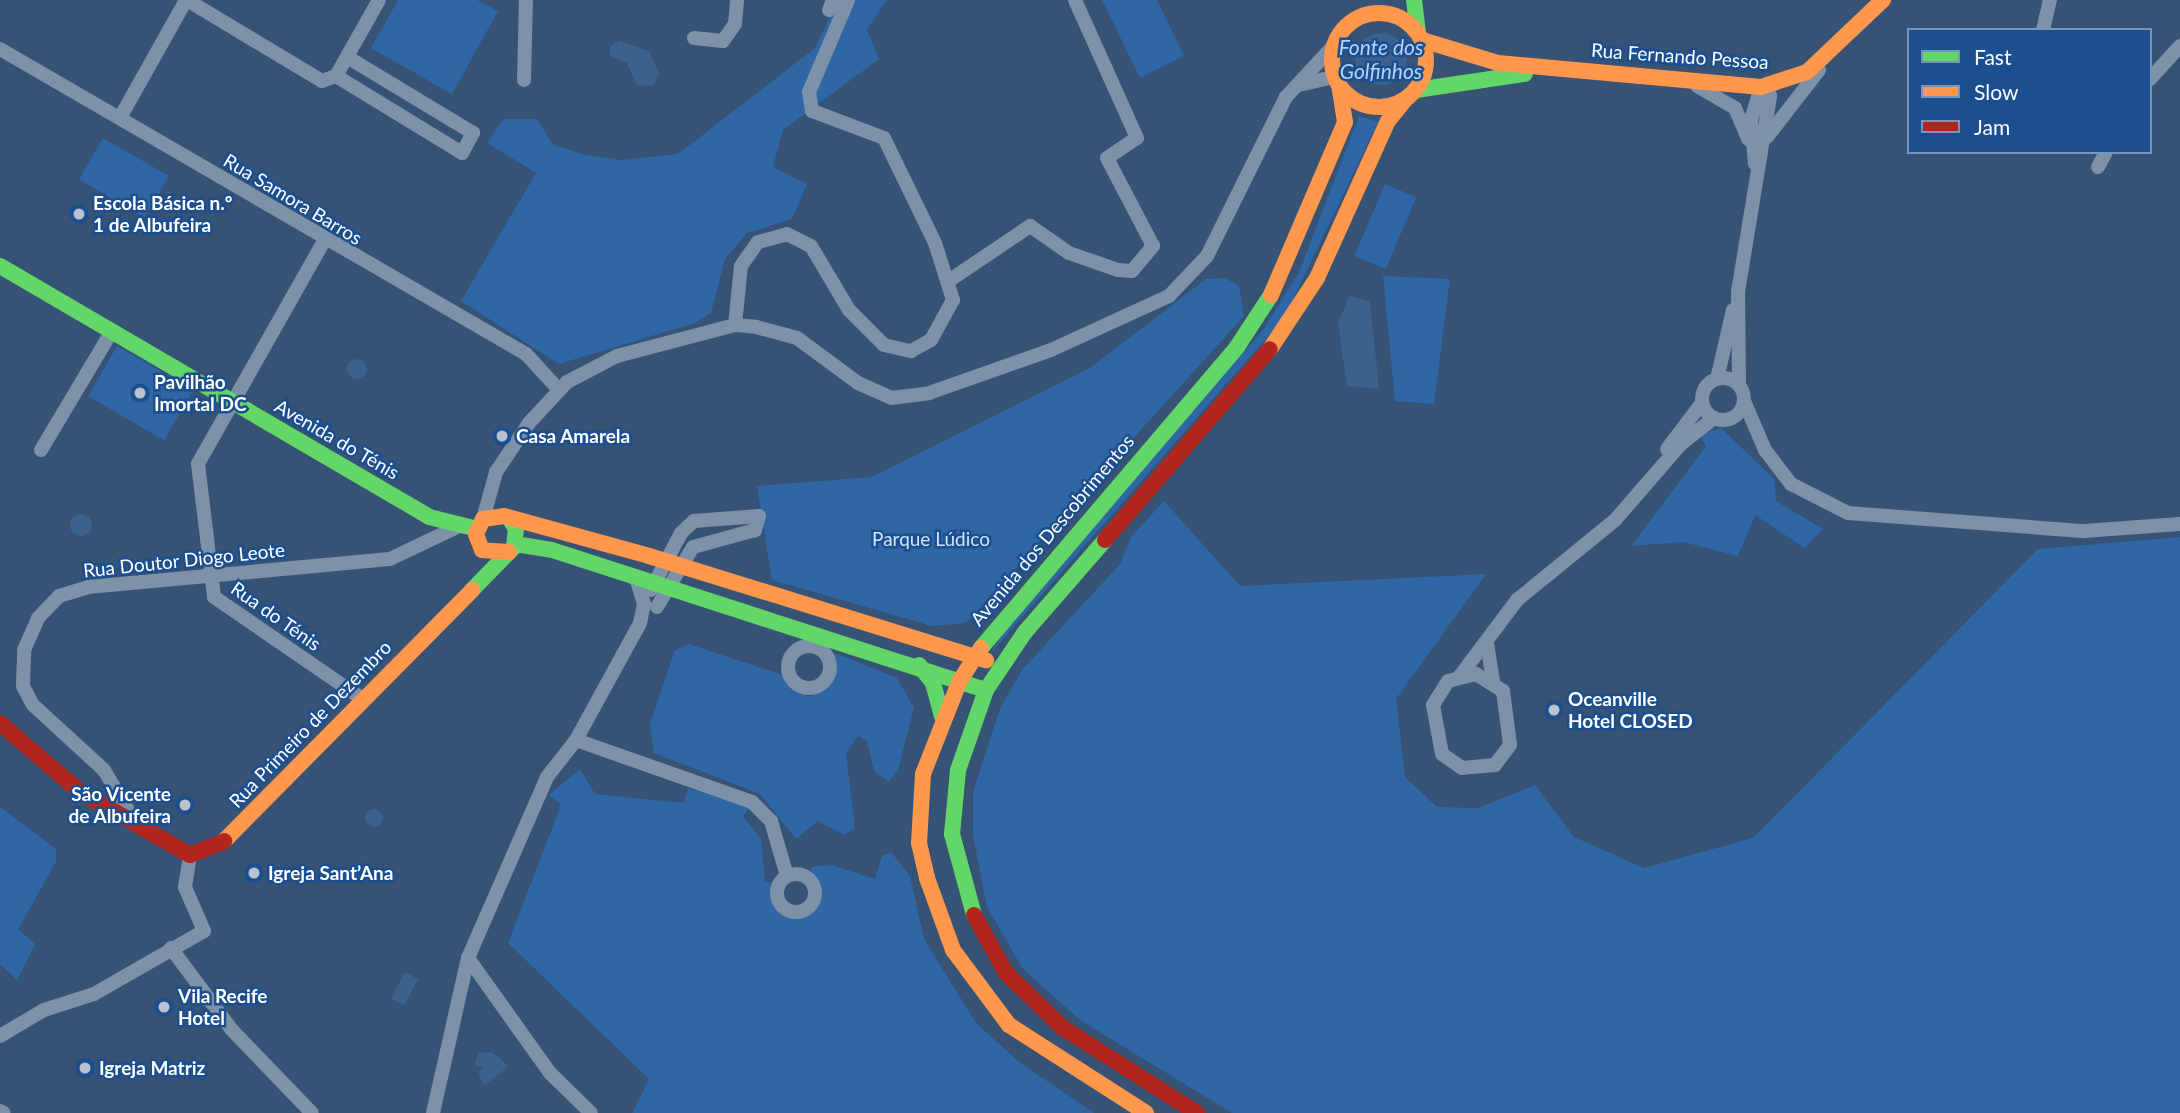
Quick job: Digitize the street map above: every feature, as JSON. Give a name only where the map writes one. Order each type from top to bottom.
[{"type":"main road","points":[[1378,0],[1351,23],[1335,44],[1337,81],[1370,106],[1411,94],[1568,69]]},
{"type":"main road","points":[[1197,1113],[1031,1003],[970,908],[952,834],[958,769],[986,690],[1002,666],[1090,555],[1288,329],[1317,278],[1388,121],[1411,94],[1426,66],[1414,0]]},
{"type":"main road","name":"Rua Fernando Pessoa","points":[[1568,69],[1761,87],[1807,72],[1854,34],[1883,0]]},
{"type":"main road","points":[[1351,23],[1379,13],[1401,19],[1420,37],[1473,58],[1568,69]]},
{"type":"main road","name":"Avenida dos Descobrimentos","points":[[1146,1113],[1009,1025],[953,950],[919,843],[923,774],[942,716],[976,656],[1082,521],[1237,346],[1269,300],[1332,162],[1345,122],[1337,81]]},
{"type":"main road","name":"Avenida do Ténis","points":[[0,266],[233,402],[457,527],[509,518],[698,570],[1002,666]]},
{"type":"main road","points":[[509,518],[516,528],[512,548]]},
{"type":"main road","points":[[480,524],[482,550],[512,548],[636,577],[919,665],[986,690]]},
{"type":"main road","name":"Rua Primeiro de Dezembro","points":[[190,855],[233,836],[361,698],[512,548]]},
{"type":"main road","points":[[919,665],[933,683],[942,716]]},
{"type":"main road","points":[[0,723],[37,761],[190,855]]},
{"type":"street","points":[[121,116],[187,0],[322,81],[336,76],[379,0]]},
{"type":"street","points":[[694,38],[723,41],[735,24],[737,0]]},
{"type":"street","points":[[735,325],[741,266],[758,242],[787,234],[811,246],[849,310],[884,345],[911,351],[931,340],[953,300],[950,280],[884,138],[812,111],[810,92],[848,0]]},
{"type":"street","points":[[950,280],[1030,226],[1069,253],[1118,270],[1132,271],[1153,246],[1107,158],[1137,138],[1075,0]]},
{"type":"street","points":[[2043,28],[2050,0]]},
{"type":"street","points":[[522,2],[524,80]]},
{"type":"street","points":[[1755,164],[1787,104],[1854,34]]},
{"type":"street","points":[[480,524],[496,472],[559,390],[617,356],[735,325],[797,338],[858,383],[891,398],[929,393],[1051,350],[1125,318],[1190,279],[1219,235],[1270,124],[1335,44]]},
{"type":"street","points":[[2152,77],[2180,47]]},
{"type":"street","name":"Rua Samora Barros","points":[[0,49],[121,116],[324,241],[526,354],[559,390]]},
{"type":"street","points":[[336,76],[462,153],[473,133],[347,57]]},
{"type":"street","points":[[1679,79],[1735,108],[1755,164]]},
{"type":"street","points":[[1299,85],[1337,81]]},
{"type":"street","points":[[1615,520],[1702,403],[1706,386],[1717,379],[1738,292],[1755,164],[1770,96],[1761,87]]},
{"type":"street","points":[[2098,167],[2105,154]]},
{"type":"street","name":"Rua do Ténis","points":[[324,241],[198,464],[207,577],[214,597],[361,698]]},
{"type":"street","points":[[1738,292],[1739,385],[1765,450]]},
{"type":"street","points":[[41,450],[113,331]]},
{"type":"street","points":[[1717,379],[1739,385]]},
{"type":"street","points":[[1487,643],[1493,681],[1507,702],[1510,745],[1495,765],[1461,768],[1442,754],[1433,705],[1448,681],[1460,676],[1517,600],[1615,520],[1681,444],[1717,419],[1738,413],[1744,401]]},
{"type":"street","points":[[1702,403],[1717,419],[1736,424],[1765,450],[1791,484],[1847,513],[2084,531],[2180,524]]},
{"type":"street","points":[[433,1113],[468,958],[547,777],[576,740],[662,585],[691,551],[755,530],[759,516],[694,521],[673,546],[656,558],[662,585]]},
{"type":"street","name":"Rua Doutor Diogo Leote","points":[[134,820],[104,770],[33,705],[23,686],[24,650],[38,618],[59,596],[88,587],[390,559],[457,527]]},
{"type":"street","points":[[691,551],[698,570]]},
{"type":"street","points":[[636,577],[650,606]]},
{"type":"street","points":[[650,606],[697,597]]},
{"type":"street","points":[[1460,676],[1493,681]]},
{"type":"street","points":[[576,740],[752,802],[771,821],[787,876]]},
{"type":"street","points":[[0,1036],[44,1010],[94,995],[204,931],[185,887],[190,855]]},
{"type":"street","points":[[171,948],[232,1030],[312,1113]]},
{"type":"street","points":[[468,958],[550,1073],[591,1113]]},
{"type":"green space","points":[[398,0],[477,0],[498,11],[452,94],[371,48]]},
{"type":"green space","points":[[838,0],[887,0],[867,30],[879,59],[783,130],[773,167],[807,184],[792,219],[747,233],[725,259],[711,313],[695,323],[559,364],[461,301],[536,173],[487,143],[503,119],[537,119],[553,145],[586,155],[621,160],[678,154],[815,48]]},
{"type":"green space","points":[[1102,0],[1157,0],[1184,56],[1140,78]]},
{"type":"green space","points":[[1359,116],[1378,122],[1284,318],[990,654],[1012,619],[1263,330],[1299,272]]},
{"type":"green space","points":[[103,138],[169,176],[145,218],[79,180]]},
{"type":"green space","points":[[1385,184],[1416,197],[1386,269],[1355,256]]},
{"type":"green space","points":[[1383,276],[1450,279],[1434,404],[1395,401]]},
{"type":"green space","name":"Parque Lúdico","points":[[1225,278],[1239,286],[1244,316],[966,623],[932,626],[772,580],[757,486],[872,477],[1090,368],[1206,279]]},
{"type":"green space","name":"Pavilhão Imortal DC","points":[[117,346],[193,390],[164,440],[88,396]]},
{"type":"green space","points":[[1721,428],[1774,479],[1776,501],[1823,529],[1805,548],[1755,515],[1738,556],[1683,542],[1631,546],[1706,446],[1700,435]]},
{"type":"green space","points":[[1164,501],[1240,586],[1486,574],[1396,699],[1405,777],[1437,807],[1478,808],[1535,785],[1574,837],[1644,868],[1753,838],[2038,549],[2180,537],[2180,1113],[1232,1113],[1080,1020],[1023,969],[987,907],[973,836],[973,792],[1000,708],[1022,670],[1120,564],[1131,537]]},
{"type":"green space","points":[[689,644],[780,674],[809,697],[832,684],[835,653],[897,678],[914,708],[898,770],[889,782],[874,771],[867,741],[858,736],[846,753],[855,829],[844,835],[818,821],[796,839],[760,794],[654,753],[650,724],[675,650]]},
{"type":"green space","points":[[580,769],[595,794],[684,803],[688,788],[750,807],[743,817],[761,838],[765,881],[772,883],[777,910],[790,919],[806,917],[819,899],[810,867],[832,865],[875,879],[882,856],[891,852],[910,876],[924,939],[976,1023],[1019,1062],[1094,1113],[632,1113],[649,1079],[508,943],[561,805],[549,795]]},
{"type":"green space","points":[[0,807],[56,849],[56,862],[18,929],[35,944],[17,980],[0,964]]},
{"type":"water","name":"Fonte dos Golfinhos","points":[[1381,33],[1391,35],[1399,41],[1405,49],[1405,69],[1399,77],[1391,83],[1381,85],[1371,83],[1363,77],[1357,69],[1355,59],[1357,49],[1363,41],[1371,35]]},
{"type":"water","points":[[620,41],[649,51],[659,73],[654,85],[637,86],[627,63],[610,56],[610,46]]},
{"type":"water","points":[[1349,296],[1370,301],[1379,389],[1347,386],[1338,323]]},
{"type":"water","points":[[357,359],[364,362],[367,369],[364,376],[357,379],[350,376],[347,369],[350,362]]},
{"type":"water","points":[[81,514],[89,517],[92,525],[89,533],[81,536],[73,533],[70,525],[73,517]]},
{"type":"water","points":[[370,809],[378,809],[383,818],[381,825],[370,827],[365,822],[365,814]]},
{"type":"water","points":[[405,972],[418,979],[404,1006],[391,998]]},
{"type":"water","points":[[492,1052],[509,1066],[485,1085],[478,1075],[482,1067],[475,1065],[478,1053]]},
{"type":"traffic: fast","points":[[1414,0],[1418,33]]},
{"type":"traffic: fast","points":[[1416,90],[1525,74]]},
{"type":"traffic: fast","points":[[0,266],[429,517],[477,529]]},
{"type":"traffic: fast","points":[[981,648],[1237,347],[1271,295]]},
{"type":"traffic: fast","points":[[472,590],[514,547],[516,529],[509,518]]},
{"type":"traffic: fast","points":[[974,915],[952,834],[958,770],[986,690],[1025,632],[1105,540]]},
{"type":"traffic: fast","points":[[515,544],[552,550],[986,690]]},
{"type":"traffic: fast","points":[[919,665],[933,683],[942,716]]},
{"type":"traffic: slow","points":[[1422,40],[1498,63],[1761,87],[1807,72],[1883,0]]},
{"type":"traffic: slow","points":[[1379,13],[1397,17],[1412,27],[1422,42],[1426,60],[1422,78],[1412,93],[1397,103],[1379,107],[1361,103],[1346,93],[1336,78],[1332,60],[1336,42],[1346,27],[1361,17],[1379,13]]},
{"type":"traffic: slow","points":[[1271,295],[1345,122],[1339,85]]},
{"type":"traffic: slow","points":[[1270,349],[1317,278],[1388,121],[1406,99]]},
{"type":"traffic: slow","points":[[509,552],[482,550],[476,534],[483,519],[504,516],[649,556],[986,660]]},
{"type":"traffic: slow","points":[[224,841],[472,590]]},
{"type":"traffic: slow","points":[[981,648],[960,680],[923,774],[919,843],[927,878],[953,950],[1009,1025],[1146,1113]]},
{"type":"traffic: jam","points":[[1105,540],[1270,349]]},
{"type":"traffic: jam","points":[[0,723],[79,791],[190,855],[224,841]]},
{"type":"traffic: jam","points":[[974,915],[1006,973],[1063,1028],[1197,1113]]},
{"type":"place","name":"Escola Básica n.º 1 de Albufeira","points":[[79,214]]},
{"type":"place","name":"Pavilhão Imortal DC","points":[[140,393]]},
{"type":"place","name":"Casa Amarela","points":[[502,436]]},
{"type":"place","name":"Oceanville Hotel CLOSED","points":[[1554,710]]},
{"type":"place","name":"São Vicente de Albufeira","points":[[185,805]]},
{"type":"place","name":"Igreja Sant’Ana","points":[[254,873]]},
{"type":"place","name":"Vila Recife Hotel","points":[[164,1007]]},
{"type":"place","name":"Igreja Matriz","points":[[85,1068]]}]
